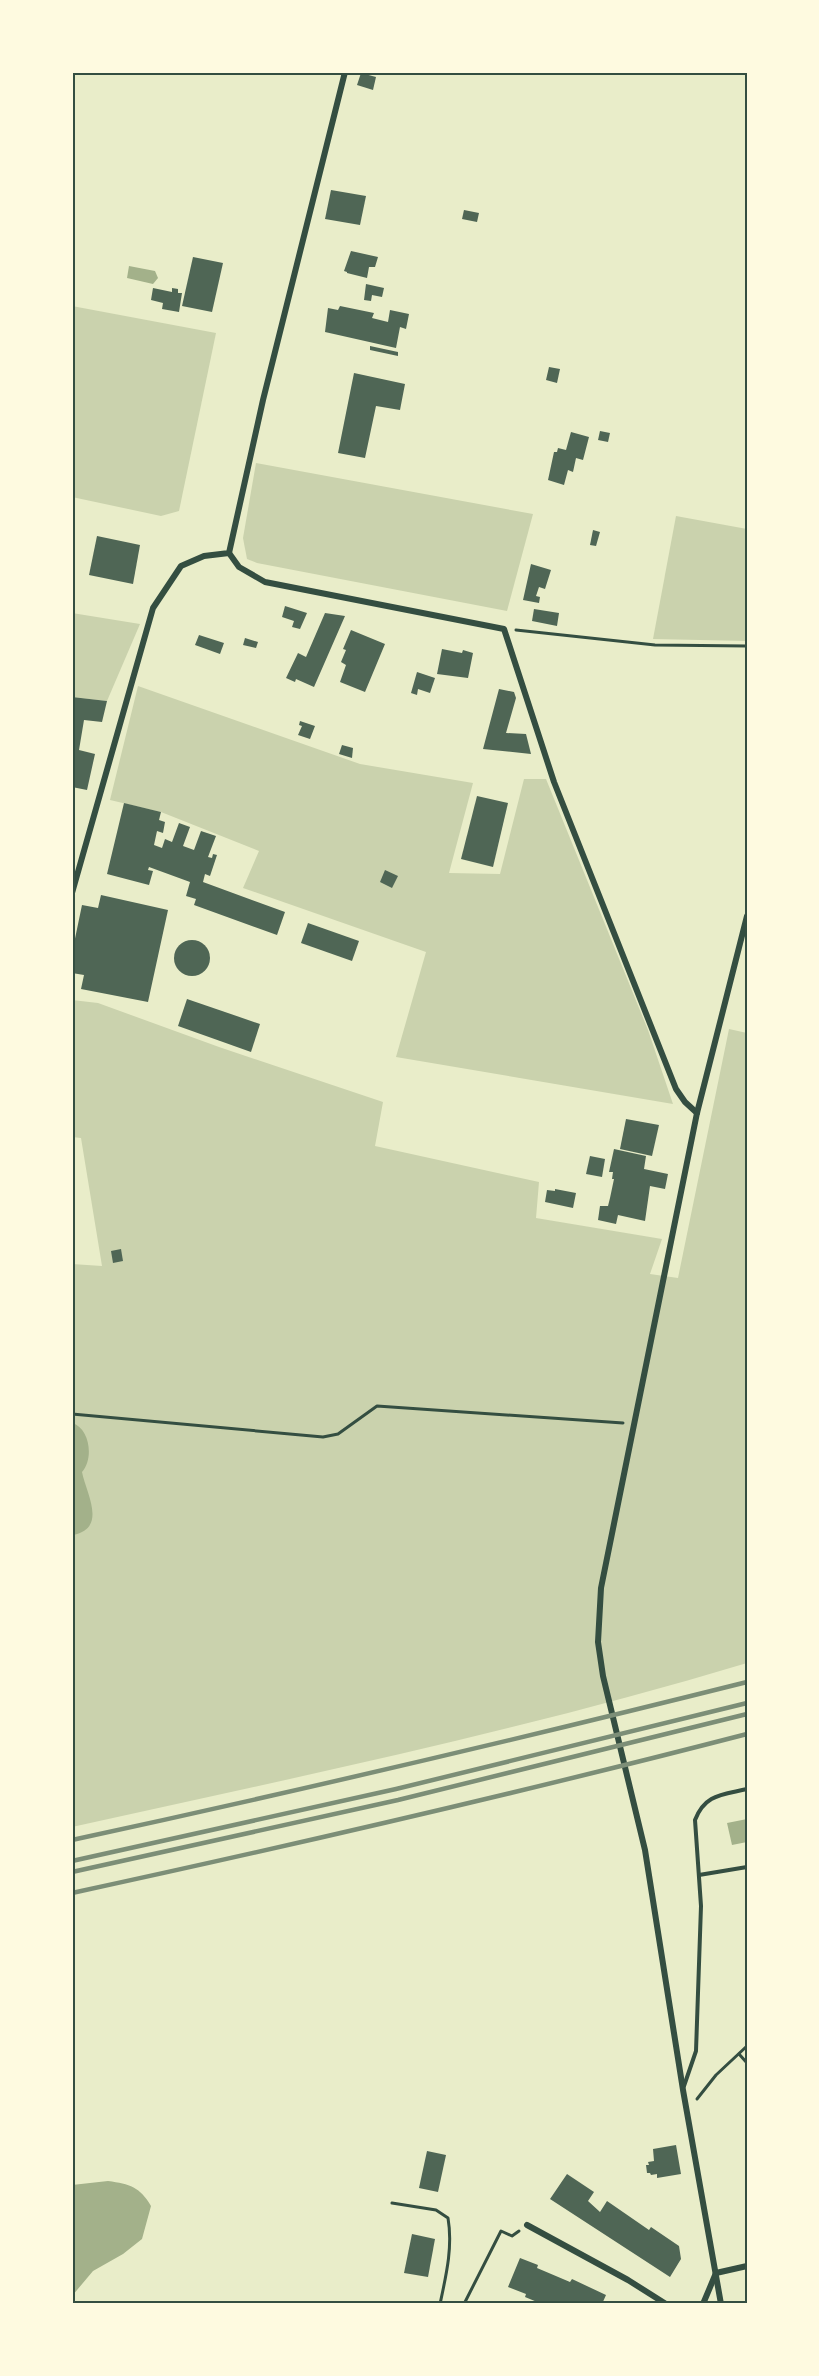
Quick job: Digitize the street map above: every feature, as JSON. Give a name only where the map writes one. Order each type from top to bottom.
[{"type":"street","points":[[345,72],[263,400],[229,553],[239,567],[265,582],[504,629],[554,782],[676,1089],[697,1113]]},
{"type":"street","points":[[72,893],[153,608],[181,566],[204,556],[229,553]]},
{"type":"street","points":[[721,2304],[683,2090],[645,1850],[603,1676],[598,1642],[601,1588],[697,1113],[747,916]]},
{"type":"street","points":[[527,2225],[628,2280],[666,2304]]},
{"type":"street","points":[[716,2272],[747,2266]]},
{"type":"street","points":[[704,2304],[716,2272]]},
{"type":"lane","points":[[683,2090],[696,2051],[701,1906],[695,1820],[700,1809],[710,1798],[747,1789]]},
{"type":"lane","points":[[699,1875],[747,1866]]},
{"type":"path","points":[[504,629],[655,645],[747,646]]},
{"type":"path","points":[[72,1414],[323,1437],[338,1434],[377,1407],[634,1423]]},
{"type":"path","points":[[694,2103],[716,2075],[747,2046]]},
{"type":"path","points":[[739,2054],[747,2063]]},
{"type":"path","points":[[392,2203],[436,2210],[448,2218],[451,2232],[448,2268],[440,2304]]},
{"type":"path","points":[[464,2304],[501,2231],[512,2236]]},
{"type":"shaded area","points":[[129,266],[155,271],[158,278],[153,284],[127,278]]},
{"type":"shaded area","points":[[72,306],[216,333],[179,511],[161,516],[72,497]]},
{"type":"shaded area","points":[[256,463],[533,514],[507,611],[257,563],[247,559],[243,538]]},
{"type":"shaded area","points":[[676,516],[747,529],[747,641],[653,639]]},
{"type":"shaded area","points":[[72,613],[140,624],[107,701],[72,697]]},
{"type":"shaded area","points":[[138,686],[360,764],[473,783],[449,873],[500,874],[524,779],[546,779],[648,1030],[673,1104],[396,1057],[426,952],[243,888],[259,851],[161,812],[110,800]]},
{"type":"shaded area","points":[[72,1000],[98,1003],[219,1047],[383,1102],[375,1146],[539,1182],[536,1218],[662,1239],[650,1274],[678,1278],[729,1029],[747,1033],[747,1663],[580,1710],[495,1731],[72,1827],[72,1264],[102,1266],[81,1138],[72,1137]]},
{"type":"shaded area","points":[[72,1423],[83,1431],[88,1444],[88,1460],[82,1472],[92,1509],[90,1525],[84,1531],[73,1535]]},
{"type":"shaded area","points":[[747,1819],[747,1842],[732,1845],[727,1823]]},
{"type":"shaded area","points":[[108,2181],[134,2188],[143,2194],[151,2206],[142,2239],[123,2254],[93,2271],[72,2296],[72,2185]]},
{"type":"building","points":[[361,73],[376,77],[373,90],[357,85]]},
{"type":"building","points":[[331,190],[366,196],[360,225],[325,219]]},
{"type":"building","points":[[464,210],[479,213],[477,222],[462,219]]},
{"type":"building","points":[[351,251],[378,257],[375,267],[369,267],[367,278],[344,271]]},
{"type":"building","points":[[193,257],[223,263],[212,312],[182,306]]},
{"type":"building","points":[[366,284],[384,288],[382,297],[372,295],[371,301],[364,300]]},
{"type":"building","points":[[153,288],[172,292],[172,288],[178,289],[178,293],[182,293],[179,312],[162,309],[163,303],[151,300]]},
{"type":"building","points":[[340,306],[374,313],[372,318],[388,322],[390,310],[409,314],[406,329],[400,327],[396,348],[325,332],[328,308],[338,310]]},
{"type":"building","points":[[370,346],[398,352],[398,356],[370,350]]},
{"type":"building","points":[[549,367],[560,369],[557,383],[546,380]]},
{"type":"building","points":[[354,373],[405,384],[400,410],[376,406],[365,458],[338,453]]},
{"type":"building","points":[[600,431],[610,433],[608,442],[598,440]]},
{"type":"building","points":[[571,432],[589,437],[583,460],[576,458],[573,472],[568,470],[564,485],[548,480],[554,452],[557,452],[558,448],[566,450]]},
{"type":"building","points":[[593,530],[600,532],[596,546],[590,545]]},
{"type":"building","points":[[97,536],[140,545],[133,584],[89,575]]},
{"type":"building","points":[[531,564],[551,570],[545,589],[539,587],[536,596],[540,597],[539,603],[523,600]]},
{"type":"building","points":[[285,606],[307,613],[300,629],[292,627],[294,621],[282,617]]},
{"type":"building","points":[[534,609],[559,613],[557,626],[532,621]]},
{"type":"building","points":[[325,613],[345,616],[314,687],[296,679],[295,682],[286,678],[298,653],[306,657]]},
{"type":"building","points":[[351,630],[385,644],[365,692],[340,682],[346,665],[341,662],[346,650],[343,649]]},
{"type":"building","points":[[199,635],[224,643],[220,654],[195,645]]},
{"type":"building","points":[[245,638],[258,642],[256,648],[243,645]]},
{"type":"building","points":[[442,649],[473,653],[468,678],[437,674]]},
{"type":"building","points":[[417,672],[435,678],[430,693],[418,689],[417,695],[411,693]]},
{"type":"building","points":[[499,689],[514,692],[516,698],[506,733],[526,734],[531,754],[483,749]]},
{"type":"building","points":[[72,697],[107,701],[102,722],[84,720],[79,750],[95,754],[87,790],[72,787]]},
{"type":"building","points":[[300,721],[315,726],[310,739],[298,735],[302,726],[299,725]]},
{"type":"building","points":[[342,745],[353,748],[352,758],[339,754]]},
{"type":"building","points":[[477,796],[508,803],[493,867],[461,859]]},
{"type":"building","points":[[124,803],[161,812],[159,820],[165,822],[163,833],[157,831],[154,845],[162,848],[165,839],[172,842],[179,823],[190,827],[183,846],[194,850],[201,831],[216,836],[208,857],[212,858],[213,854],[217,855],[210,876],[205,874],[203,882],[285,912],[277,935],[194,905],[196,899],[186,896],[190,882],[149,867],[148,870],[153,871],[149,885],[107,874]]},
{"type":"building","points":[[385,870],[398,876],[392,888],[380,882]]},
{"type":"building","points":[[101,895],[168,910],[148,1002],[81,989],[84,975],[72,973],[72,953],[82,905],[98,908]]},
{"type":"building","points":[[308,923],[359,941],[352,961],[301,943]]},
{"type":"building","points":[[192,940],[205,945],[210,958],[205,971],[192,976],[179,971],[174,958],[179,945]]},
{"type":"building","points":[[187,999],[260,1024],[251,1052],[178,1026]]},
{"type":"building","points":[[626,1119],[659,1125],[652,1156],[620,1149]]},
{"type":"building","points":[[614,1149],[646,1156],[644,1169],[668,1174],[665,1189],[650,1186],[645,1221],[618,1215],[616,1224],[598,1220],[600,1206],[608,1206],[610,1198],[614,1179],[612,1179],[613,1172],[609,1172]]},
{"type":"building","points":[[590,1156],[605,1159],[602,1177],[586,1174]]},
{"type":"building","points":[[555,1189],[576,1193],[573,1208],[545,1202],[547,1190],[555,1191]]},
{"type":"building","points":[[121,1249],[123,1261],[113,1263],[111,1251]]},
{"type":"building","points":[[676,2145],[681,2174],[657,2178],[657,2174],[647,2173],[646,2165],[654,2161],[653,2149]]},
{"type":"building","points":[[427,2151],[446,2155],[438,2192],[419,2188]]},
{"type":"building","points":[[567,2174],[594,2192],[588,2201],[600,2212],[607,2201],[649,2230],[651,2227],[679,2246],[681,2259],[670,2277],[550,2199]]},
{"type":"building","points":[[412,2234],[435,2239],[428,2277],[404,2273]]},
{"type":"building","points":[[520,2258],[538,2265],[537,2268],[570,2282],[572,2279],[606,2295],[602,2304],[542,2304],[525,2297],[526,2294],[508,2287]]},
{"type":"railway","points":[[72,1840],[410,1764],[747,1682]]},
{"type":"railway","points":[[72,1861],[396,1789],[747,1703]]},
{"type":"railway","points":[[72,1872],[398,1800],[747,1714]]},
{"type":"railway","points":[[72,1893],[410,1817],[747,1734]]}]
